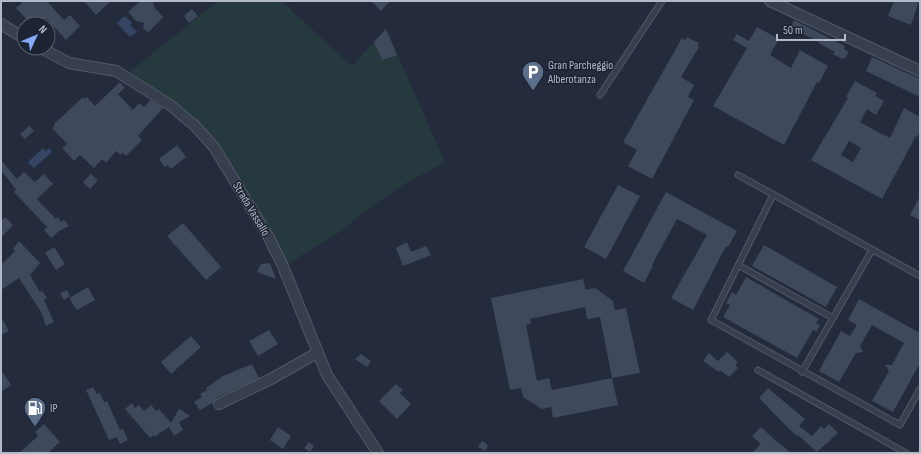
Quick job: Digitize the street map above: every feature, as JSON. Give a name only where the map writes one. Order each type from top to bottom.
[{"type":"street","points":[[770,1],[920,71]]},
{"type":"street","points":[[1,24],[16,33]]},
{"type":"street","name":"Strada Vassallo","points":[[56,56],[69,63],[116,71],[170,105],[195,126],[214,147],[271,243],[317,353],[338,395],[378,453]]},
{"type":"street","points":[[219,404],[277,376],[317,353]]},
{"type":"lane","points":[[600,95],[662,1]]},
{"type":"lane","points":[[738,175],[920,276]]},
{"type":"lane","points":[[774,195],[710,320],[900,425],[920,389]]},
{"type":"lane","points":[[802,372],[872,250]]},
{"type":"lane","points":[[738,265],[833,318]]},
{"type":"lane","points":[[758,370],[906,453]]},
{"type":"green space","points":[[218,1],[281,1],[352,66],[386,29],[445,162],[403,185],[363,213],[343,230],[286,265],[232,170],[164,97],[129,72]]},
{"type":"water","points":[[123,17],[126,17],[132,23],[130,25],[137,32],[130,37],[117,23]]},
{"type":"water","points":[[43,148],[46,151],[49,148],[52,152],[34,168],[28,162]]},
{"type":"building","points":[[24,1],[47,1],[64,20],[70,15],[80,26],[66,40],[56,29],[56,16],[23,16],[16,8]]},
{"type":"building","points":[[84,1],[111,1],[96,15]]},
{"type":"building","points":[[140,1],[153,1],[154,7],[163,17],[149,32],[143,29],[144,23],[136,21],[128,12]]},
{"type":"building","points":[[371,1],[390,1],[381,11]]},
{"type":"building","points":[[894,1],[919,1],[911,25],[888,16]]},
{"type":"building","points":[[192,9],[198,16],[189,23],[184,16]]},
{"type":"building","points":[[794,20],[845,46],[844,49],[849,52],[845,58],[842,59],[833,54],[835,52],[817,42],[818,41],[790,28]]},
{"type":"building","points":[[757,27],[779,39],[770,55],[791,68],[800,50],[828,66],[819,83],[817,82],[784,145],[713,106],[747,48],[733,40],[737,34],[749,41]]},
{"type":"building","points":[[386,29],[397,55],[382,60],[374,42]]},
{"type":"building","points":[[687,37],[699,43],[697,46],[699,47],[681,77],[694,85],[688,97],[694,100],[652,179],[628,166],[637,150],[623,142],[682,38],[685,40]]},
{"type":"building","points":[[872,57],[920,79],[920,97],[866,71]]},
{"type":"building","points":[[855,81],[877,93],[875,96],[884,101],[876,115],[867,109],[860,122],[890,138],[904,108],[920,117],[920,131],[882,199],[811,160],[848,98],[846,97]],"holes":[[[849,141],[861,148],[853,162],[841,155]]]},
{"type":"building","points":[[120,82],[125,88],[118,94],[133,110],[139,103],[144,107],[150,100],[163,108],[138,136],[142,140],[126,156],[123,153],[121,155],[116,151],[106,163],[102,159],[94,168],[80,155],[74,161],[62,148],[67,144],[52,128],[55,125],[54,124],[83,97],[84,99],[87,97],[95,106]]},
{"type":"building","points":[[29,126],[34,131],[25,139],[20,134]]},
{"type":"building","points":[[177,145],[186,157],[171,169],[167,165],[165,167],[159,159]]},
{"type":"building","points":[[1,160],[17,179],[24,172],[35,182],[44,174],[53,184],[37,199],[56,219],[58,217],[61,222],[64,220],[69,226],[59,231],[51,238],[44,230],[47,227],[14,192],[16,190],[1,170]]},
{"type":"building","points":[[91,174],[98,180],[90,189],[83,182]]},
{"type":"building","points":[[618,185],[640,196],[606,259],[584,247]]},
{"type":"building","points":[[666,192],[737,231],[728,247],[726,246],[693,310],[671,298],[707,235],[677,219],[644,283],[623,271]]},
{"type":"building","points":[[920,196],[920,220],[910,215]]},
{"type":"building","points":[[5,217],[13,225],[1,238],[1,221]]},
{"type":"building","points":[[183,223],[221,267],[206,280],[167,236]]},
{"type":"building","points":[[19,241],[40,263],[30,275],[40,292],[42,291],[47,298],[44,300],[54,322],[46,326],[41,312],[19,278],[1,290],[1,265],[15,251],[13,249]]},
{"type":"building","points":[[407,242],[411,252],[426,246],[431,255],[403,266],[396,248]]},
{"type":"building","points":[[764,245],[837,287],[826,307],[752,266]]},
{"type":"building","points":[[54,247],[65,264],[56,270],[45,253]]},
{"type":"building","points":[[270,263],[276,279],[257,272],[261,264]]},
{"type":"building","points":[[746,277],[819,319],[816,323],[820,325],[817,332],[813,330],[797,358],[723,317],[730,305],[726,303],[732,292],[736,295]]},
{"type":"building","points":[[583,279],[586,290],[595,288],[613,301],[615,310],[626,308],[640,373],[612,378],[618,405],[553,418],[551,407],[542,409],[523,397],[521,388],[510,390],[491,298]],"holes":[[[585,307],[587,319],[600,317],[612,378],[552,390],[549,378],[537,381],[526,325],[531,324],[530,319]]]},
{"type":"building","points":[[88,287],[95,300],[77,310],[69,298]]},
{"type":"building","points":[[67,290],[70,296],[64,300],[60,293]]},
{"type":"building","points":[[859,299],[920,333],[920,363],[893,412],[872,401],[889,371],[885,365],[892,365],[904,343],[872,325],[860,346],[863,352],[856,353],[839,382],[819,371],[841,331],[850,336],[857,325],[848,320]]},
{"type":"building","points":[[1,317],[9,331],[1,335]]},
{"type":"building","points":[[269,330],[278,344],[258,356],[249,341]]},
{"type":"building","points":[[191,336],[201,347],[171,374],[161,362]]},
{"type":"building","points":[[727,352],[738,362],[735,365],[738,368],[729,377],[720,370],[719,372],[703,361],[709,353],[718,361]]},
{"type":"building","points":[[361,354],[371,361],[367,367],[355,359]]},
{"type":"building","points":[[252,364],[259,378],[216,398],[213,403],[200,410],[194,402],[202,397],[200,394],[207,390],[206,388],[223,376]]},
{"type":"building","points":[[1,370],[11,385],[1,392]]},
{"type":"building","points":[[396,384],[403,390],[400,393],[411,404],[397,419],[379,401]]},
{"type":"building","points":[[93,387],[97,394],[100,393],[104,402],[107,401],[120,430],[123,429],[128,440],[120,444],[117,437],[109,440],[86,390]]},
{"type":"building","points":[[768,388],[805,419],[799,426],[812,436],[821,426],[824,429],[829,424],[838,433],[817,452],[789,429],[759,398]]},
{"type":"building","points":[[132,403],[135,408],[139,405],[144,411],[151,405],[156,411],[159,409],[171,423],[179,409],[190,416],[179,422],[183,430],[174,436],[169,427],[150,438],[125,409]]},
{"type":"building","points":[[44,424],[60,442],[48,453],[19,453],[38,436],[35,432]]},
{"type":"building","points":[[278,427],[291,436],[283,449],[270,440]]},
{"type":"building","points":[[761,427],[791,453],[752,453],[761,444],[752,436]]},
{"type":"building","points":[[482,441],[488,445],[485,451],[478,447]]},
{"type":"building","points":[[309,442],[314,446],[310,452],[304,448]]},
{"type":"place","name":"Gran Parcheggio Alberotanza","points":[[533,92]]},
{"type":"place","name":"IP","points":[[35,428]]}]
